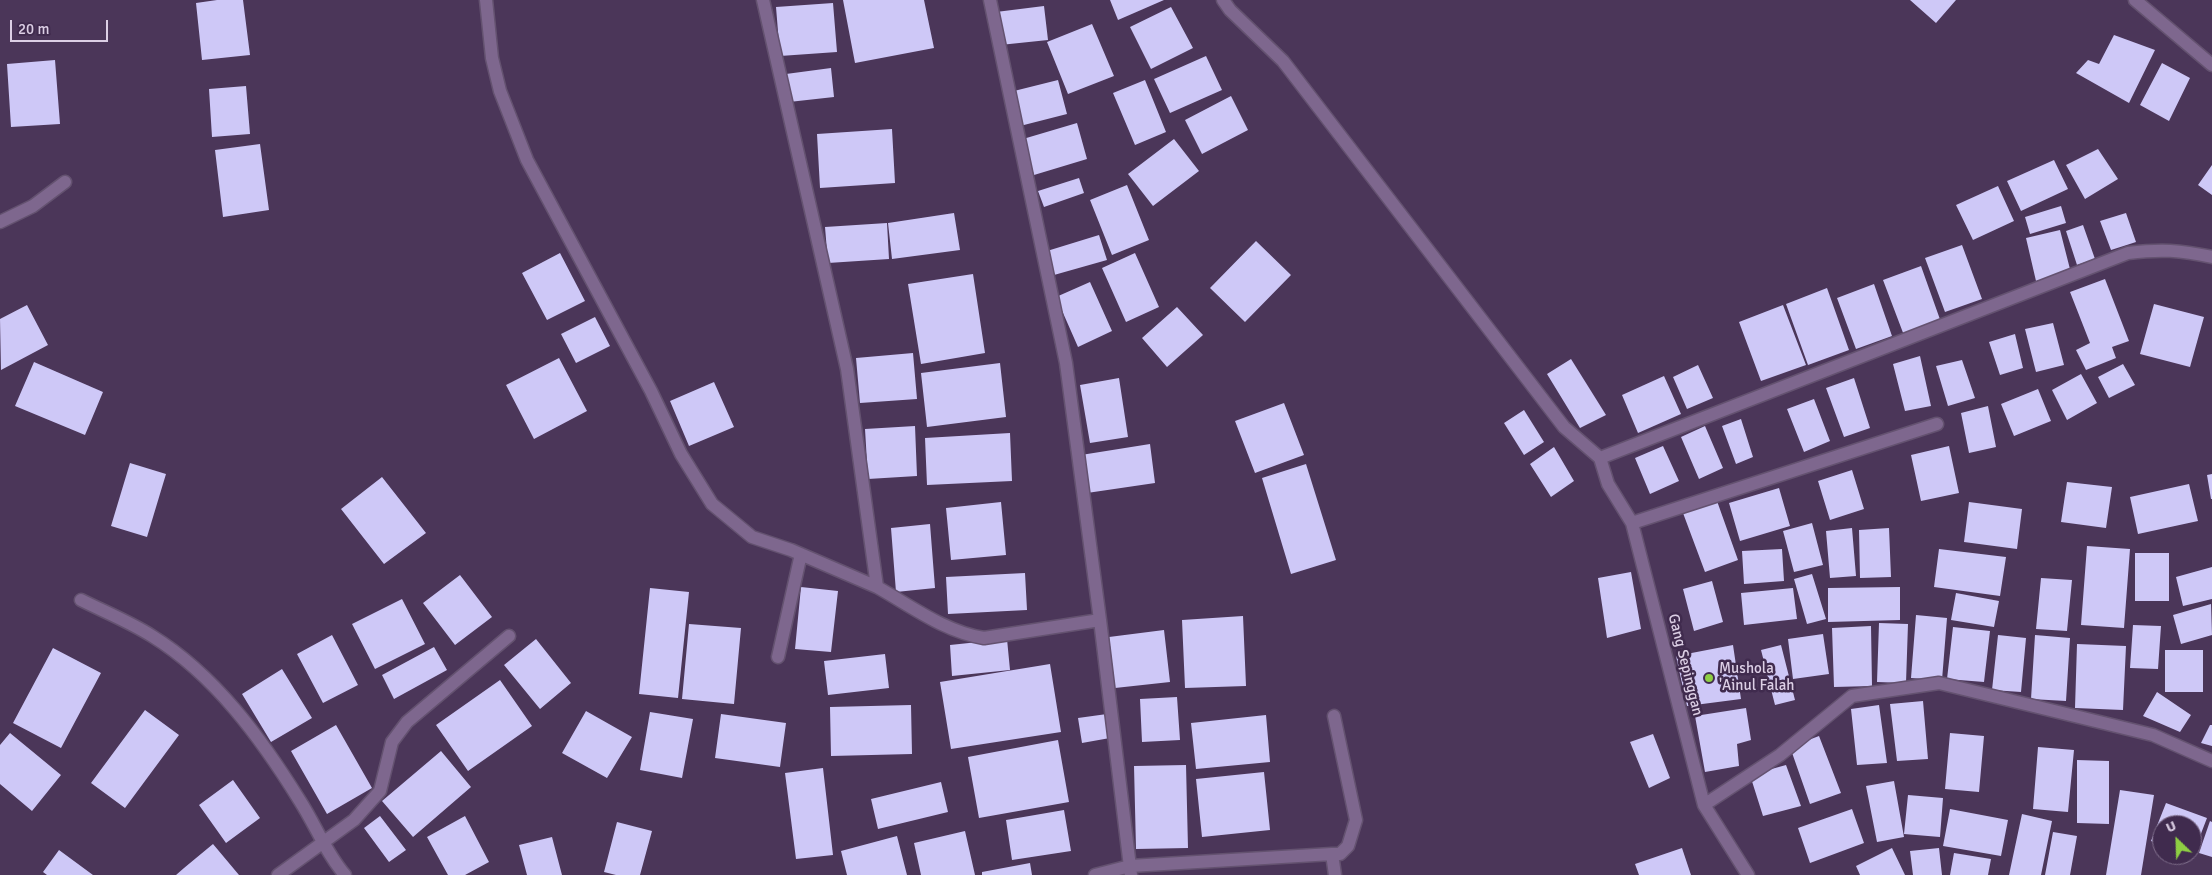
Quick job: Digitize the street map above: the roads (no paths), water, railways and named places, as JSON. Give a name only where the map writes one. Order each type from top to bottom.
[{"type":"street","points":[[486,0],[492,58],[500,91],[527,160],[651,391],[681,454],[712,504],[752,537],[801,554],[877,587],[937,622],[966,636],[984,638],[1100,620]]},
{"type":"street","points":[[762,0],[847,369],[877,587]]},
{"type":"street","points":[[990,0],[1066,362],[1131,870]]},
{"type":"street","points":[[1223,0],[1230,10],[1283,61],[1564,427],[1600,458],[2128,253],[2159,249],[2186,251],[2212,257]]},
{"type":"street","points":[[2135,0],[2212,65]]},
{"type":"street","points":[[0,222],[33,206],[65,182]]},
{"type":"street","points":[[1632,523],[1938,424]]},
{"type":"street","name":"Gang Sepinggan","points":[[1600,458],[1608,484],[1632,523],[1704,805],[1748,875]]},
{"type":"street","points":[[778,657],[801,554]]},
{"type":"street","points":[[81,600],[152,636],[198,670],[231,703],[300,800],[331,858],[345,875]]},
{"type":"street","points":[[278,875],[354,820],[380,791],[392,742],[407,722],[509,636]]},
{"type":"street","points":[[1704,805],[1780,755],[1852,696],[1939,683],[2153,735],[2212,761]]},
{"type":"street","points":[[1095,875],[1131,870],[1340,854],[1348,846],[1356,820],[1334,716]]},
{"type":"street","points":[[1332,854],[1335,875]]},
{"type":"place","name":"Mushola 'Ainul Falah","points":[[1709,678]]}]
